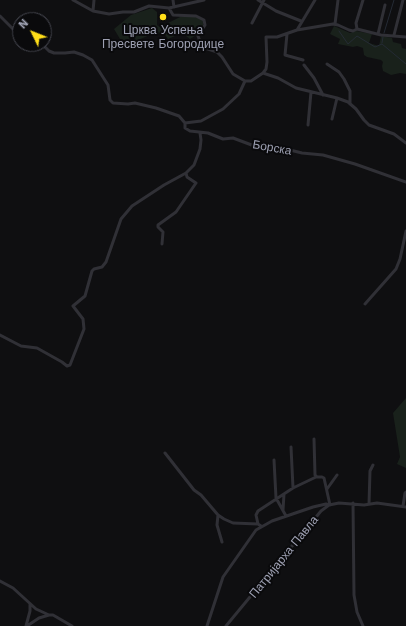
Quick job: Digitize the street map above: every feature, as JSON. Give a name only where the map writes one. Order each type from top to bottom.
[{"type":"street","points":[[93,11],[94,0]]},
{"type":"street","points":[[173,0],[174,7]]},
{"type":"street","points":[[74,1],[93,11],[109,14],[134,12],[149,6],[169,8],[204,0]]},
{"type":"street","points":[[258,0],[263,1],[276,11],[301,22]]},
{"type":"street","points":[[297,30],[315,0]]},
{"type":"street","points":[[335,24],[338,0]]},
{"type":"street","points":[[357,29],[356,23],[363,0]]},
{"type":"street","points":[[394,35],[403,0]]},
{"type":"street","points":[[252,23],[263,1]]},
{"type":"street","points":[[378,34],[385,5]]},
{"type":"street","points":[[169,8],[173,15],[196,16],[204,20],[205,25],[198,36],[201,47],[217,52],[233,74],[245,82],[251,81],[263,73],[266,69],[266,37],[277,38],[297,30],[335,24],[353,31],[357,29],[378,34],[406,36]]},
{"type":"street","points":[[0,16],[12,28]]},
{"type":"street","points":[[287,34],[285,55],[302,60]]},
{"type":"street","points":[[52,52],[65,54],[74,52],[92,60],[108,85],[109,98],[113,103],[135,103],[159,108],[179,116],[185,123],[201,121],[227,106],[239,94],[245,82]]},
{"type":"street","points":[[327,64],[339,72],[344,79],[350,91],[350,104]]},
{"type":"street","points":[[304,65],[314,78],[323,95]]},
{"type":"street","points":[[263,73],[278,78],[296,88],[337,98],[350,104],[369,125],[394,134],[406,143]]},
{"type":"street","points":[[308,125],[311,92]]},
{"type":"street","points":[[332,119],[337,98]]},
{"type":"street","name":"Борска","points":[[185,123],[185,128],[188,131],[208,133],[223,139],[233,138],[257,147],[278,147],[302,153],[323,155],[406,182]]},
{"type":"street","points":[[0,335],[22,346],[37,348],[62,362],[66,366],[69,366],[84,329],[82,317],[73,306],[85,296],[93,269],[102,267],[106,262],[122,219],[132,206],[164,185],[186,173],[194,165],[199,155],[201,143],[200,133]]},
{"type":"street","points":[[162,244],[163,234],[158,225],[176,212],[196,183],[187,177],[186,173]]},
{"type":"street","points":[[364,304],[394,272],[400,259],[406,232]]},
{"type":"street","points":[[400,259],[406,258]]},
{"type":"street","points":[[314,439],[316,477]]},
{"type":"street","points":[[291,447],[293,488]]},
{"type":"street","points":[[165,453],[194,490],[201,495],[218,516],[233,523],[260,525],[318,505],[351,503],[405,507],[406,492]]},
{"type":"street","points":[[274,460],[276,498],[286,516]]},
{"type":"street","points":[[369,504],[370,471],[373,465]]},
{"type":"street","points":[[327,489],[337,475]]},
{"type":"street","points":[[260,525],[257,513],[276,498],[316,477],[323,478],[327,489],[329,505]]},
{"type":"street","points":[[283,510],[284,494]]},
{"type":"street","points":[[351,503],[355,604],[363,626]]},
{"type":"street","name":"Патријарха Павла","points":[[226,626],[321,511],[329,505]]},
{"type":"street","points":[[218,516],[218,530],[222,542]]},
{"type":"street","points":[[251,524],[256,530]]},
{"type":"street","points":[[207,626],[223,578],[260,525]]},
{"type":"street","points":[[0,581],[13,588],[36,609],[56,617],[72,626]]},
{"type":"street","points":[[27,626],[31,608],[29,602]]},
{"type":"street","points":[[27,626],[39,618],[49,615]]},
{"type":"shaded area","points":[[152,8],[157,12],[157,25],[160,27],[180,17],[194,16],[203,20],[204,23],[198,34],[190,39],[182,33],[168,39],[163,32],[154,36],[152,34],[129,44],[120,39],[114,29],[131,15]]},
{"type":"shaded area","points":[[334,26],[350,33],[356,31],[372,34],[369,43],[379,46],[381,36],[392,38],[393,42],[401,44],[402,48],[406,49],[406,74],[400,73],[391,75],[383,71],[383,62],[381,60],[364,55],[363,48],[338,44],[340,39],[330,34]]},
{"type":"shaded area","points":[[406,398],[406,468],[397,464],[400,457],[393,413]]},
{"type":"waterway","points":[[384,33],[394,0]]},
{"type":"waterway","points":[[339,31],[348,44],[357,36],[375,47],[382,44],[406,64]]},
{"type":"waterway","points":[[382,43],[383,37]]},
{"type":"place","name":"Црква Успења Пресвете Богородице","points":[[163,17]]}]
